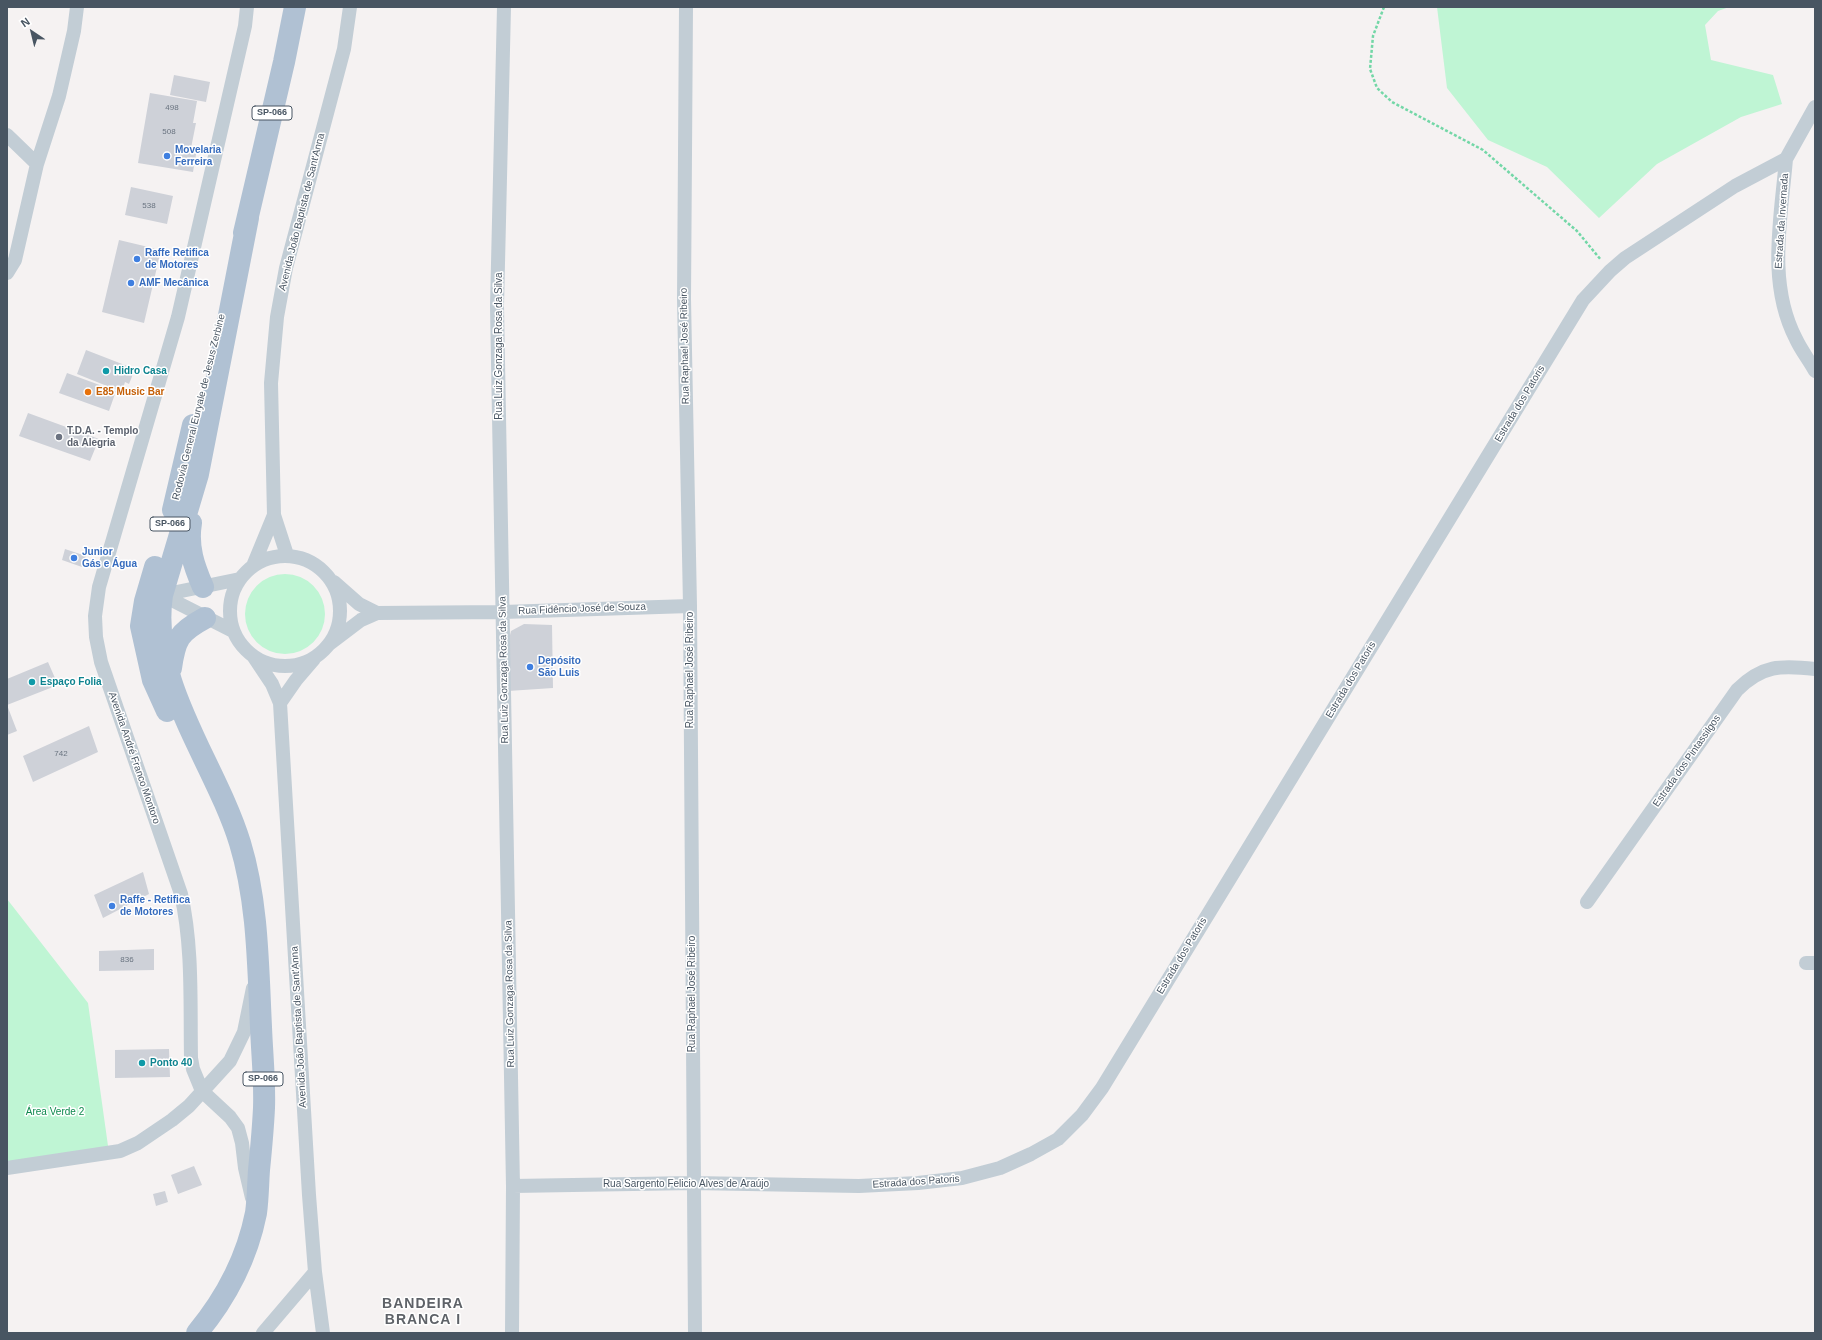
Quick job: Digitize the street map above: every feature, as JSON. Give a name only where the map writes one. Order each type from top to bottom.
[{"type":"main road","name":"Rodovia General Euryale de Jesus Zerbine","points":[[197,1333],[228,1291],[239,1267],[256,1212],[264,1107],[258,963],[252,899],[240,842],[170,679],[161,636],[160,610],[162,595],[198,474],[248,218],[284,62],[295,7]]},
{"type":"main road","name":"Rodovia General Euryale de Jesus Zerbine","points":[[228,813],[175,730],[153,680],[141,626],[145,601],[168,530],[200,397],[248,218]]},
{"type":"main road","points":[[198,474],[189,535],[194,566],[203,587]]},
{"type":"main road","points":[[141,626],[162,595],[167,557],[168,530]]},
{"type":"main road","points":[[170,679],[174,647],[178,638],[184,630],[205,618]]},
{"type":"street","points":[[7,273],[15,260],[37,164],[59,96],[74,31],[77,7]]},
{"type":"street","name":"Avenida André Franco Montoro","points":[[247,7],[245,26],[178,317],[99,588],[95,616],[96,637],[101,662],[181,894],[186,916],[191,1058],[193,1069],[202,1091],[230,1117],[238,1128],[242,1144],[244,1168],[256,1212]]},
{"type":"street","name":"Avenida João Baptista de Sant'Anna","points":[[287,555],[274,516],[271,383],[277,317],[286,268],[344,49],[350,7]]},
{"type":"street","name":"Rua Luiz Gonzaga Rosa da Silva","points":[[504,7],[497,306],[513,1186],[512,1333]]},
{"type":"street","name":"Rua Raphael José Ribeiro","points":[[686,7],[684,299],[690,606],[695,1333]]},
{"type":"street","points":[[1786,159],[1815,106]]},
{"type":"street","points":[[7,135],[37,164]]},
{"type":"street","name":"Estrada dos Patoris","points":[[859,1186],[918,1183],[962,1178],[1000,1168],[1031,1154],[1058,1139],[1082,1115],[1106,1082],[1583,300],[1610,271],[1625,258],[1735,186],[1786,159]]},
{"type":"street","name":"Estrada da Invernada","points":[[1786,159],[1778,255],[1779,283],[1785,312],[1796,339],[1815,370]]},
{"type":"street","name":"Avenida João Baptista de Sant'Anna","points":[[254,566],[274,516]]},
{"type":"street","points":[[280,703],[296,680],[316,656],[328,645],[337,630],[340,613],[338,596],[331,580],[319,567],[304,559],[287,555],[269,558],[254,566],[240,579],[232,595],[230,613],[234,631],[242,646],[254,657],[269,664],[285,666],[301,664],[316,656]]},
{"type":"street","points":[[162,595],[240,579]]},
{"type":"street","name":"Rua Fidêncio José de Souza","points":[[331,580],[359,604],[377,613]]},
{"type":"street","points":[[162,595],[205,618],[234,631]]},
{"type":"street","name":"Rua Fidêncio José de Souza","points":[[328,645],[361,620],[377,613],[503,612],[690,606]]},
{"type":"street","name":"Avenida João Baptista de Sant'Anna","points":[[254,657],[272,684],[280,703],[315,1272],[323,1333]]},
{"type":"street","name":"Estrada dos Pintassilgos","points":[[1587,902],[1737,690],[1748,679],[1760,672],[1777,667],[1795,667],[1815,670]]},
{"type":"street","points":[[7,1168],[120,1151],[138,1143],[172,1120],[189,1106],[226,1066],[238,1048],[244,1032],[258,963]]},
{"type":"street","name":"Rua Sargento Felicio Alves de Araújo","points":[[513,1186],[693,1183],[859,1186]]},
{"type":"street","points":[[263,1333],[315,1272]]},
{"type":"path","points":[[1384,7],[1373,36],[1370,69],[1377,88],[1392,102],[1483,150],[1577,231],[1610,271]]},
{"type":"green space","points":[[1437,7],[1729,7],[1718,11],[1705,25],[1711,60],[1773,75],[1782,104],[1741,117],[1657,164],[1599,218],[1547,167],[1488,140],[1447,88]]},
{"type":"green space","points":[[285,574],[300,577],[313,586],[322,599],[325,614],[322,629],[313,642],[300,651],[285,654],[270,651],[257,642],[248,629],[245,614],[248,599],[257,586],[270,577]]},
{"type":"green space","name":"Área Verde 2","points":[[7,899],[88,1003],[109,1153],[7,1168]]},
{"type":"building","points":[[174,75],[210,82],[206,102],[170,95]]},
{"type":"building","points":[[150,93],[197,101],[193,123],[196,123],[191,148],[197,149],[193,172],[138,163]]},
{"type":"building","points":[[131,187],[173,196],[167,224],[125,215]]},
{"type":"building","points":[[119,240],[161,250],[144,323],[102,312]]},
{"type":"building","name":"Hidro Casa","points":[[86,350],[135,369],[129,384],[125,382],[122,392],[77,374]]},
{"type":"building","name":"E85 Music Bar","points":[[67,373],[116,391],[109,411],[59,393]]},
{"type":"building","name":"T.D.A. - Templo da Alegria","points":[[28,413],[99,439],[90,461],[19,436]]},
{"type":"building","name":"Junior Gás e Água","points":[[65,549],[86,556],[82,567],[62,560]]},
{"type":"building","name":"Depósito São Luis","points":[[524,624],[552,625],[553,688],[508,691],[507,647],[511,631]]},
{"type":"building","name":"Espaço Folia","points":[[48,662],[58,685],[7,705],[7,679]]},
{"type":"building","points":[[7,705],[17,731],[7,735]]},
{"type":"building","points":[[89,726],[98,752],[33,782],[23,756]]},
{"type":"building","name":"Raffe - Retifica de Motores","points":[[143,872],[149,894],[103,918],[94,895]]},
{"type":"building","points":[[154,949],[154,970],[99,971],[99,951]]},
{"type":"building","name":"Ponto 40","points":[[169,1049],[170,1077],[115,1078],[115,1050]]},
{"type":"building","points":[[194,1166],[202,1185],[178,1194],[171,1175]]},
{"type":"building","points":[[165,1191],[168,1202],[156,1206],[153,1194]]},
{"type":"place","name":"Movelaria Ferreira","points":[[167,156]]},
{"type":"place","name":"Raffe Retifica de Motores","points":[[137,259]]},
{"type":"place","name":"AMF Mecânica","points":[[131,283]]},
{"type":"place","name":"Hidro Casa","points":[[106,371]]},
{"type":"place","name":"E85 Music Bar","points":[[88,392]]},
{"type":"place","name":"T.D.A. - Templo da Alegria","points":[[59,437]]},
{"type":"place","name":"Junior Gás e Água","points":[[74,558]]},
{"type":"place","name":"Depósito São Luis","points":[[530,667]]},
{"type":"place","name":"Espaço Folia","points":[[32,682]]},
{"type":"place","name":"Raffe - Retifica de Motores","points":[[112,906]]},
{"type":"place","name":"Ponto 40","points":[[142,1063]]},
{"type":"district","name":"BANDEIRA BRANCA I","points":[[423,1312]]}]
